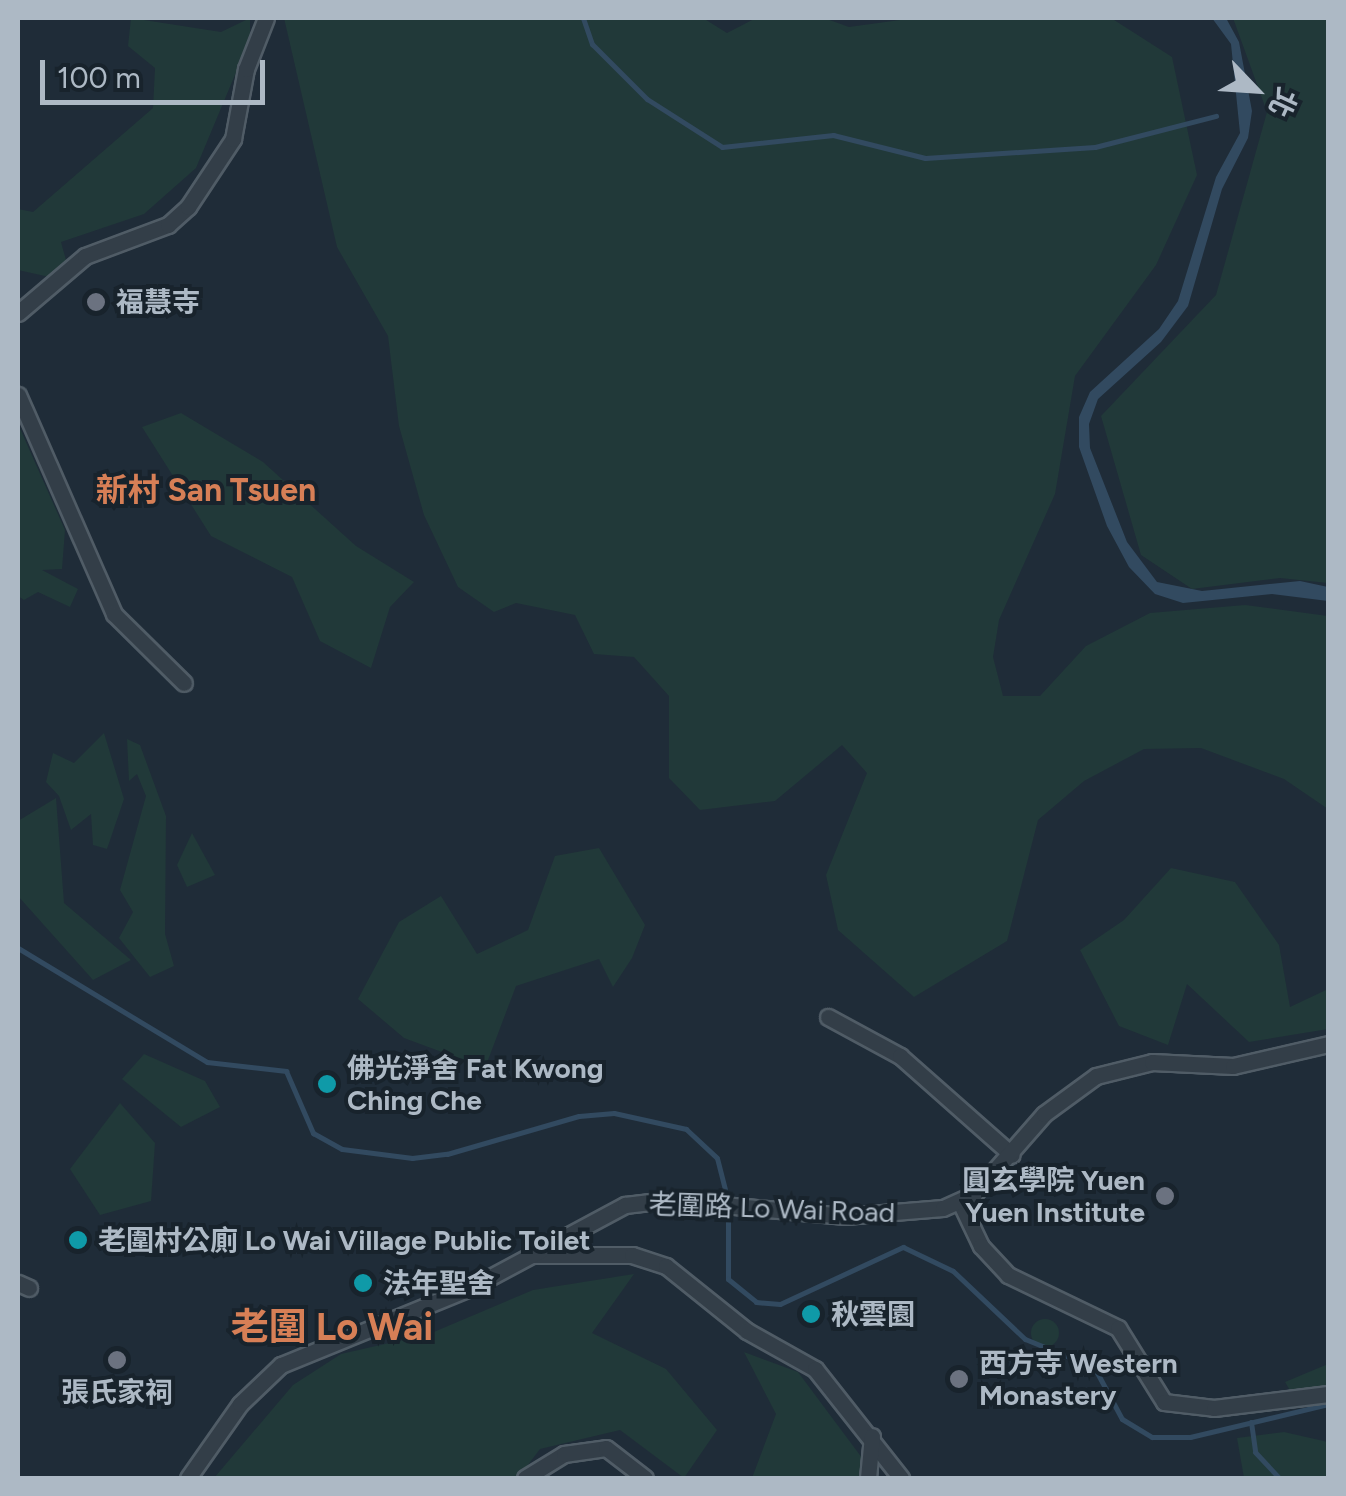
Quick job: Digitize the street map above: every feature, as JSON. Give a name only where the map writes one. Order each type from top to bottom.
[{"type":"street","points":[[18,313],[85,256],[168,224],[188,207],[233,139],[246,69],[266,18]]},
{"type":"street","points":[[18,395],[114,614],[184,683]]},
{"type":"street","points":[[828,1018],[900,1056],[1012,1154]]},
{"type":"street","points":[[1328,1044],[1232,1066],[1122,1066],[1068,1092],[1012,1154],[960,1202],[981,1246],[1008,1275],[1118,1328],[1164,1402],[1214,1408],[1328,1394]]},
{"type":"street","name":"老圍路 Lo Wai Road","points":[[188,1478],[240,1404],[282,1365],[534,1255],[625,1204],[691,1202],[752,1211],[845,1216],[960,1202]]},
{"type":"street","points":[[534,1255],[632,1255],[666,1266],[747,1331],[815,1368],[902,1478]]},
{"type":"street","points":[[868,1478],[872,1436]]},
{"type":"street","points":[[525,1478],[564,1454],[593,1448],[606,1448],[645,1478]]},
{"type":"green space","points":[[131,18],[221,32],[250,18],[250,39],[196,168],[144,214],[61,242],[72,282],[18,270],[18,209],[33,212],[153,108],[155,68],[128,46]]},
{"type":"green space","points":[[284,18],[703,18],[727,33],[756,18],[824,18],[849,27],[915,18],[1111,18],[1172,57],[1197,175],[1156,265],[1075,376],[1055,494],[999,620],[993,657],[1003,696],[1040,696],[1086,646],[1150,613],[1245,605],[1328,616],[1328,809],[1284,779],[1201,748],[1144,749],[1084,781],[1038,820],[1007,941],[914,997],[838,930],[826,875],[867,773],[842,745],[775,801],[700,810],[669,778],[669,696],[634,657],[594,654],[575,615],[516,603],[494,612],[458,587],[424,515],[399,426],[388,336],[337,247]]},
{"type":"green space","points":[[1233,18],[1328,18],[1328,583],[1280,578],[1192,589],[1141,555],[1101,416],[1216,295],[1267,112]]},
{"type":"green space","points":[[181,413],[263,462],[356,546],[414,582],[390,607],[371,668],[320,641],[292,577],[211,536],[142,427]]},
{"type":"green space","points":[[18,424],[65,530],[62,569],[42,570],[78,589],[70,607],[38,592],[24,600],[18,596]]},
{"type":"green space","points":[[104,733],[124,799],[107,849],[93,845],[91,814],[71,830],[59,796],[46,782],[53,753],[74,763]]},
{"type":"green space","points":[[127,739],[140,745],[166,816],[165,934],[174,966],[150,977],[119,938],[133,912],[120,890],[146,796],[137,774],[129,781]]},
{"type":"green space","points":[[56,798],[64,903],[131,960],[93,980],[18,896],[18,821]]},
{"type":"green space","points":[[192,833],[215,875],[187,887],[177,865]]},
{"type":"green space","points":[[599,848],[645,925],[632,958],[613,987],[599,959],[516,986],[485,1068],[404,1038],[358,999],[399,922],[441,896],[477,954],[528,930],[555,856]]},
{"type":"green space","points":[[1171,868],[1235,882],[1279,945],[1290,1007],[1326,990],[1328,1029],[1249,1042],[1187,984],[1168,1045],[1119,1026],[1080,950],[1124,920]]},
{"type":"green space","points":[[144,1054],[205,1081],[220,1107],[181,1127],[122,1079]]},
{"type":"green space","points":[[120,1103],[155,1143],[151,1201],[100,1215],[70,1169]]},
{"type":"green space","points":[[634,1274],[592,1333],[666,1369],[717,1430],[684,1478],[620,1430],[540,1449],[518,1478],[214,1478],[293,1385],[341,1354],[429,1334],[533,1290]]},
{"type":"green space","points":[[1045,1319],[1055,1323],[1059,1333],[1055,1343],[1045,1347],[1035,1343],[1031,1333],[1035,1323]]},
{"type":"green space","points":[[744,1352],[798,1372],[877,1478],[752,1478],[776,1414]]},
{"type":"green space","points":[[1328,1364],[1328,1393],[1291,1392],[1285,1382]]},
{"type":"green space","points":[[1284,1432],[1328,1442],[1328,1478],[1244,1478],[1237,1438]]},
{"type":"water","points":[[1212,18],[1226,18],[1239,42],[1252,111],[1248,138],[1222,189],[1188,306],[1161,342],[1098,399],[1089,424],[1090,448],[1127,542],[1157,582],[1202,591],[1300,581],[1328,587],[1328,601],[1272,594],[1183,603],[1155,594],[1129,567],[1107,526],[1079,447],[1079,417],[1090,392],[1159,329],[1178,301],[1216,177],[1240,133],[1231,44]]},
{"type":"waterway","points":[[583,18],[592,44],[647,99],[722,147],[833,135],[925,158],[1095,147],[1216,116]]},
{"type":"waterway","points":[[18,948],[207,1062],[286,1071],[313,1133],[342,1149],[412,1158],[447,1154],[579,1116],[614,1113],[686,1129],[717,1158],[728,1201],[728,1279],[756,1302],[780,1304],[903,1247],[953,1271],[1025,1339],[1094,1367],[1122,1419],[1152,1437],[1190,1437],[1328,1404]]},
{"type":"waterway","points":[[1251,1422],[1255,1452],[1279,1478]]},
{"type":"place","name":"福慧寺","points":[[96,302]]},
{"type":"place","name":"佛光淨舍 Fat Kwong Ching Che","points":[[327,1084]]},
{"type":"place","name":"圓玄學院 Yuen Yuen Institute","points":[[1165,1196]]},
{"type":"place","name":"老圍村公廁 Lo Wai Village Public Toilet","points":[[78,1240]]},
{"type":"place","name":"法年聖舍","points":[[363,1283]]},
{"type":"place","name":"秋雲園","points":[[811,1314]]},
{"type":"place","name":"張氏家祠","points":[[117,1360]]},
{"type":"place","name":"西方寺 Western Monastery","points":[[959,1379]]},
{"type":"district","name":"新村 San Tsuen","points":[[206,490]]},
{"type":"district","name":"老圍 Lo Wai","points":[[332,1328]]}]
